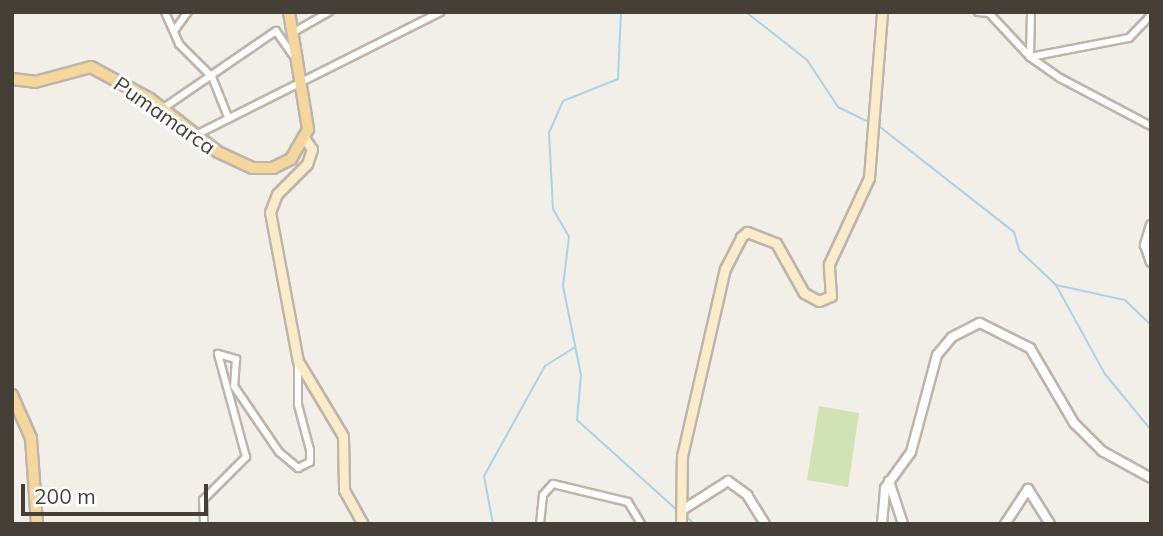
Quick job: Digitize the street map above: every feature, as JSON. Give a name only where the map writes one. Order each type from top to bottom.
[{"type":"main road","points":[[289,12],[305,139],[312,149],[307,164],[277,194],[270,212],[298,361],[343,436],[345,498],[363,524]]},
{"type":"main road","points":[[681,524],[684,509],[682,456],[726,269],[741,237],[747,232],[776,243],[804,293],[819,301],[831,296],[829,264],[869,178],[882,12]]},
{"type":"main road","name":"Pumamarca","points":[[12,79],[35,82],[90,67],[162,109],[194,136],[260,169],[291,159],[305,139]]},
{"type":"main road","points":[[12,395],[31,438],[37,524]]},
{"type":"street","points":[[165,12],[174,31],[212,77],[228,117]]},
{"type":"street","points":[[174,31],[188,12]]},
{"type":"street","points":[[292,33],[329,12]]},
{"type":"street","points":[[194,136],[441,12]]},
{"type":"street","points":[[978,12],[989,13],[1030,57],[1151,127]]},
{"type":"street","points":[[1030,57],[1031,12]]},
{"type":"street","points":[[1030,57],[1129,38],[1151,15]]},
{"type":"street","points":[[162,109],[278,31],[293,55],[300,84]]},
{"type":"street","points":[[1151,225],[1145,245],[1151,262]]},
{"type":"street","points":[[882,524],[889,481],[911,452],[937,355],[952,337],[980,323],[1030,348],[1074,424],[1102,451],[1151,478]]},
{"type":"street","points":[[204,524],[203,500],[246,457],[218,354],[236,359],[234,386],[279,452],[298,468],[310,462],[310,450],[298,405],[298,361]]},
{"type":"street","points":[[684,509],[728,481],[747,495],[765,524]]},
{"type":"street","points":[[889,481],[903,524]]},
{"type":"street","points":[[540,524],[543,495],[553,484],[628,502],[641,524]]},
{"type":"street","points":[[1006,524],[1028,489],[1050,524]]},
{"type":"green space","points":[[819,406],[859,413],[848,487],[807,480]]},
{"type":"waterway","points":[[621,12],[618,79],[563,101],[549,133],[553,209],[569,237],[563,286],[581,375],[577,420],[676,509]]},
{"type":"waterway","points":[[746,12],[807,60],[838,107],[869,122]]},
{"type":"waterway","points":[[880,127],[1014,232],[1019,250],[1056,285],[1105,374],[1151,430]]},
{"type":"waterway","points":[[1056,285],[1125,300],[1151,325]]},
{"type":"waterway","points":[[493,524],[484,476],[545,366],[576,347]]},
{"type":"waterway","points":[[688,518],[694,524]]}]
